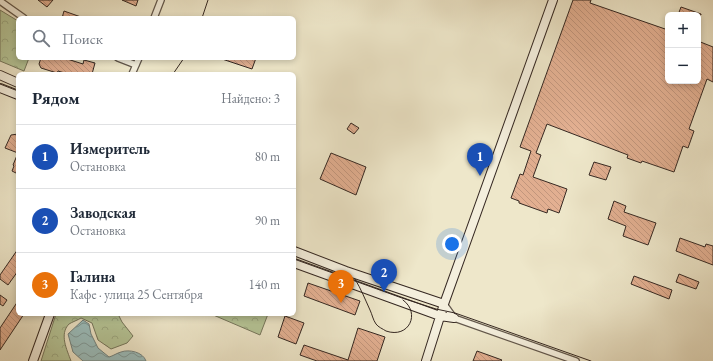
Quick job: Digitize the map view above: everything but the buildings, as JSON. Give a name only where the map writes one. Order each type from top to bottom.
[{"type":"main road","points":[[426,361],[444,304],[553,0]]},
{"type":"main road","points":[[0,75],[16,82]]},
{"type":"main road","points":[[0,88],[16,94]]},
{"type":"main road","points":[[296,252],[346,271],[444,304]]},
{"type":"main road","points":[[296,264],[440,316],[454,318]]},
{"type":"main road","points":[[33,361],[49,316]]},
{"type":"street","points":[[155,16],[161,0]]},
{"type":"street","points":[[0,1],[21,16]]},
{"type":"street","points":[[123,60],[136,65]]},
{"type":"street","points":[[133,72],[138,60]]},
{"type":"street","points":[[444,304],[454,318],[576,361]]},
{"type":"green space","points":[[0,10],[16,20],[16,60],[28,60],[24,71],[0,61]]},
{"type":"green space","points":[[55,316],[119,316],[133,336],[127,343],[111,349],[98,340],[92,323],[81,318],[69,324],[65,332],[64,337],[66,347],[71,361],[41,361]]},
{"type":"green space","points":[[216,316],[267,316],[260,335]]},
{"type":"water","points":[[83,320],[89,324],[91,334],[98,348],[109,357],[120,352],[132,351],[142,355],[146,361],[83,361],[73,352],[68,334]]},
{"type":"tram line","points":[[203,16],[208,0]]},
{"type":"tram line","points":[[174,72],[183,60]]},
{"type":"tram line","points":[[0,84],[16,90]]},
{"type":"tram line","points":[[296,260],[402,298],[436,309],[455,313],[591,361]]},
{"type":"tram line","points":[[355,279],[375,322],[386,331],[401,331],[410,323],[412,318],[411,311],[403,300]]},
{"type":"place","name":"Измеритель","points":[[480,176]]},
{"type":"place","name":"Заводская","points":[[384,292]]},
{"type":"place","name":"Галина","points":[[341,303]]}]
